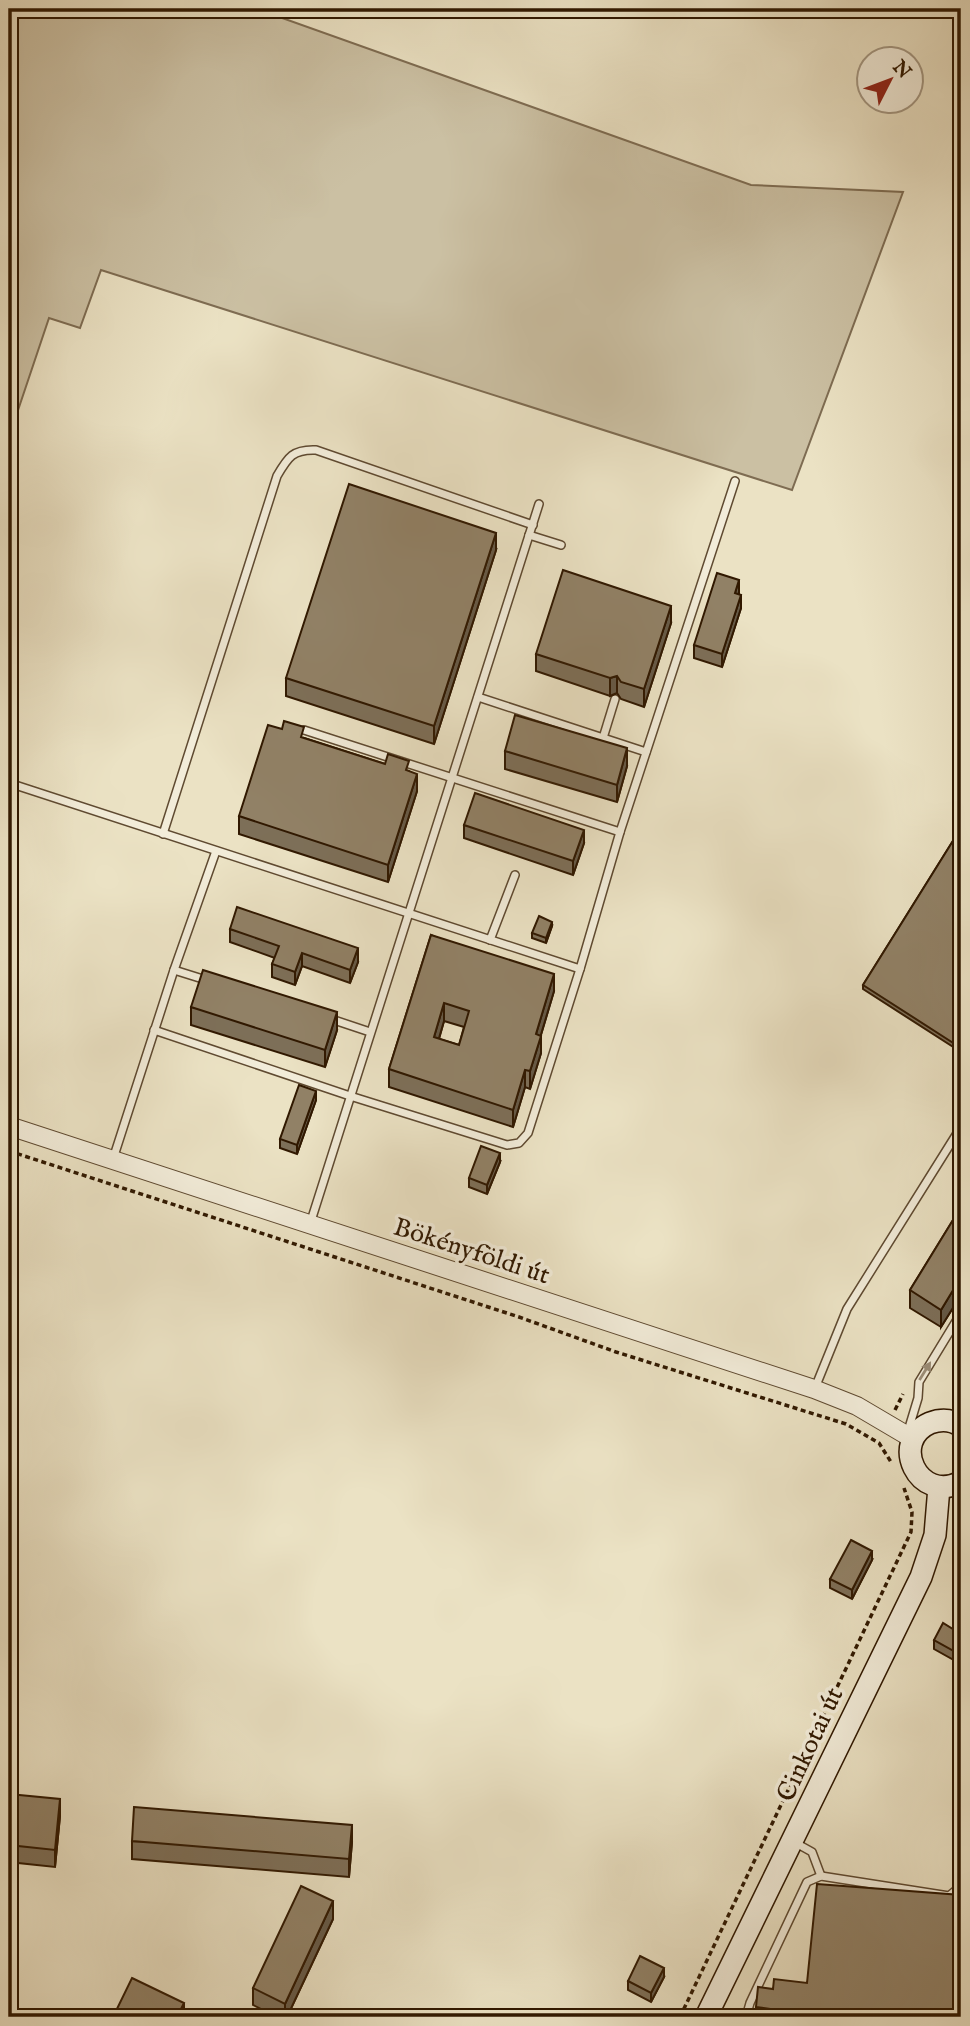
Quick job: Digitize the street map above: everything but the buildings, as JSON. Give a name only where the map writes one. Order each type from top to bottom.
[{"type":"main road","points":[[961,1426],[954,1421],[938,1420],[910,1437],[910,1455],[914,1470],[925,1481],[939,1487],[953,1486],[961,1482]]},
{"type":"main road","name":"Cinkotai út","points":[[706,2017],[921,1577],[935,1535],[939,1487]]},
{"type":"street","name":"Bökényföldi út","points":[[9,1126],[814,1389],[857,1406],[910,1437]]},
{"type":"lane","points":[[163,834],[277,476],[293,454],[303,449],[316,450],[533,525]]},
{"type":"lane","points":[[154,1030],[507,1145],[519,1143],[528,1133],[620,832],[736,481]]},
{"type":"lane","points":[[310,1225],[539,504]]},
{"type":"lane","points":[[529,535],[561,545]]},
{"type":"lane","points":[[478,696],[646,752]]},
{"type":"lane","points":[[603,738],[615,699]]},
{"type":"lane","points":[[304,730],[620,832]]},
{"type":"lane","points":[[9,783],[580,969]]},
{"type":"lane","points":[[112,1160],[216,851]]},
{"type":"lane","points":[[490,940],[515,875]]},
{"type":"lane","points":[[174,970],[213,982]]},
{"type":"lane","points":[[318,1016],[370,1032]]},
{"type":"lane","points":[[814,1389],[847,1309],[961,1127]]},
{"type":"lane","points":[[910,1437],[919,1382],[961,1313]]},
{"type":"lane","points":[[793,1842],[811,1852],[821,1875]]},
{"type":"lane","points":[[746,2017],[750,2003],[807,1882],[821,1875],[949,1896],[961,1886]]},
{"type":"path","points":[[9,1152],[549,1327],[616,1352],[846,1424],[878,1443],[886,1452],[896,1473]]},
{"type":"path","points":[[680,2017],[911,1532],[912,1512],[901,1483]]},
{"type":"shaded area","points":[[9,9],[257,9],[751,185],[903,192],[792,490],[101,270],[80,328],[49,318],[9,437]]}]
